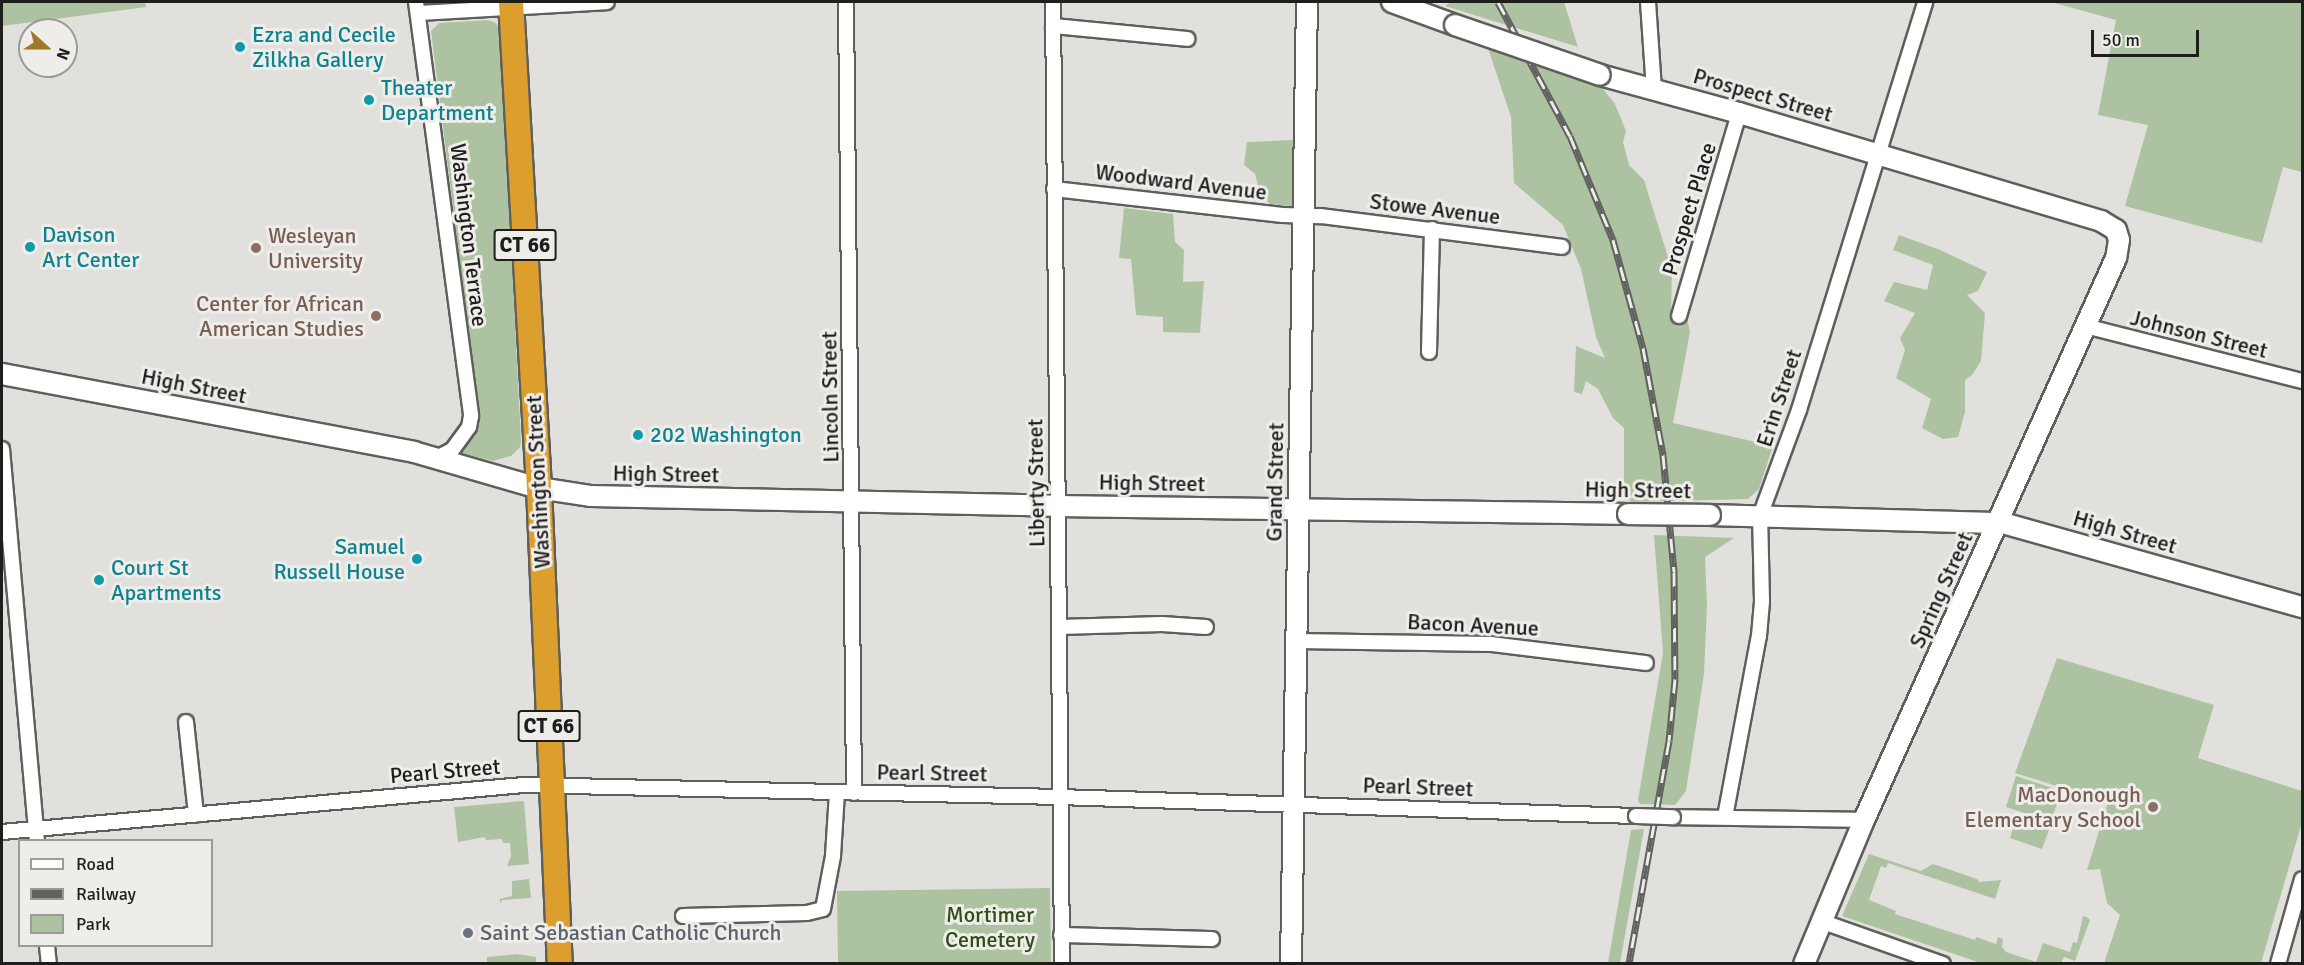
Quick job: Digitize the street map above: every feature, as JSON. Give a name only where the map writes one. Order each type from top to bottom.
[{"type":"highway","name":"Washington Street","points":[[511,4],[539,488],[560,963]]},
{"type":"street","points":[[417,7],[607,2]]},
{"type":"street","name":"Lincoln Street","points":[[846,2],[854,792]]},
{"type":"street","name":"Liberty Street","points":[[1053,2],[1062,963]]},
{"type":"street","name":"Grand Street","points":[[1291,963],[1307,2]]},
{"type":"street","name":"Prospect Street","points":[[1392,2],[1600,75],[1654,88],[2101,221],[2110,225],[2118,235]]},
{"type":"street","points":[[1648,2],[1654,88]]},
{"type":"street","name":"Erin Street","points":[[1725,817],[1759,636],[1762,601],[1760,516],[1799,410],[1925,2]]},
{"type":"street","name":"Washington Terrace","points":[[417,7],[471,416],[469,427],[452,450],[436,458]]},
{"type":"street","points":[[1053,26],[1187,39]]},
{"type":"street","name":"Prospect Place","points":[[1679,316],[1739,113]]},
{"type":"street","name":"Woodward Avenue","points":[[1054,189],[1303,215]]},
{"type":"street","name":"Stowe Avenue","points":[[1303,215],[1432,229],[1562,247]]},
{"type":"street","points":[[1429,352],[1432,229]]},
{"type":"street","name":"Spring Street","points":[[1804,963],[1864,820],[2116,258],[2118,235]]},
{"type":"street","name":"Johnson Street","points":[[2085,326],[2302,381]]},
{"type":"street","name":"High Street","points":[[2,374],[436,458],[539,488],[625,498],[1710,515],[1997,522],[2302,607]]},
{"type":"street","points":[[2,449],[37,835]]},
{"type":"street","points":[[1059,627],[1162,624],[1206,627]]},
{"type":"street","name":"Bacon Avenue","points":[[1297,641],[1491,644],[1646,663]]},
{"type":"street","points":[[186,722],[196,814]]},
{"type":"street","name":"Pearl Street","points":[[2,832],[37,835],[196,814],[523,784],[1059,797],[1673,818],[1864,820]]},
{"type":"street","points":[[683,916],[807,914],[823,909],[833,856],[837,792]]},
{"type":"street","points":[[2278,963],[2302,879]]},
{"type":"street","points":[[1822,922],[1943,963]]},
{"type":"street","points":[[1061,935],[1212,939]]},
{"type":"street","points":[[47,947],[49,963]]},
{"type":"green space","points":[[2,2],[145,2],[146,7],[63,18],[18,18],[18,24],[2,26]]},
{"type":"green space","points":[[1451,2],[1564,2],[1578,47],[1445,6]]},
{"type":"green space","points":[[2051,2],[2302,2],[2302,172],[2283,167],[2262,243],[2125,206],[2148,125],[2098,115],[2116,20]]},
{"type":"green space","points":[[488,20],[496,23],[500,31],[521,441],[520,447],[511,456],[493,461],[462,453],[475,434],[479,416],[431,31],[439,23]]},
{"type":"green space","points":[[1488,48],[1600,85],[1615,104],[1626,131],[1623,142],[1629,165],[1644,180],[1672,270],[1671,312],[1687,319],[1690,332],[1673,423],[1773,446],[1759,489],[1748,499],[1631,502],[1624,496],[1624,428],[1613,418],[1598,389],[1586,381],[1582,394],[1574,392],[1576,346],[1605,358],[1596,337],[1581,269],[1563,225],[1514,183],[1511,117]]},
{"type":"green space","points":[[1293,140],[1292,206],[1270,204],[1261,196],[1255,174],[1244,165],[1247,142]]},
{"type":"green space","points":[[1124,208],[1173,214],[1175,242],[1184,250],[1183,282],[1204,281],[1200,333],[1163,332],[1163,317],[1136,315],[1131,259],[1119,258]]},
{"type":"green space","points":[[1899,235],[1940,250],[1987,272],[1978,291],[1967,295],[1985,313],[1981,361],[1972,375],[1965,380],[1965,412],[1958,437],[1943,439],[1922,428],[1931,399],[1896,378],[1905,350],[1900,338],[1915,313],[1884,301],[1894,282],[1927,290],[1933,265],[1893,250]]},
{"type":"green space","points":[[1654,535],[1734,538],[1705,557],[1707,606],[1704,674],[1686,791],[1675,805],[1640,804],[1638,800],[1663,653]]},
{"type":"green space","name":"MacDonough Elementary School","points":[[2057,658],[2214,705],[2198,758],[2302,791],[2302,822],[2261,963],[2104,963],[2120,915],[2107,903],[2100,869],[2087,870],[2108,802],[2015,773]]},
{"type":"green space","points":[[2016,776],[2061,791],[2051,822],[2006,807]]},
{"type":"green space","points":[[524,801],[529,864],[507,866],[511,856],[510,843],[503,843],[502,839],[486,840],[485,837],[458,842],[454,807]]},
{"type":"green space","points":[[2017,816],[2050,827],[2042,849],[2010,838]]},
{"type":"green space","points":[[1644,829],[1620,963],[1608,963],[1631,830]]},
{"type":"green space","points":[[1869,854],[1921,871],[1933,864],[1977,879],[1979,882],[2001,880],[1995,899],[1888,863],[1886,868],[1881,866],[1869,900],[1896,911],[1895,914],[1975,940],[1976,937],[1996,944],[1998,937],[2003,939],[2002,947],[2006,952],[2036,962],[2043,943],[2070,952],[2073,942],[2077,943],[2083,916],[2087,917],[2090,920],[2075,961],[2064,957],[2061,963],[1981,963],[1842,916]]},
{"type":"green space","points":[[529,879],[531,898],[502,900],[500,904],[500,899],[512,896],[512,881]]},
{"type":"green space","name":"Mortimer Cemetery","points":[[1050,888],[1051,963],[838,963],[837,891]]},
{"type":"green space","points":[[517,954],[536,957],[536,963],[487,963],[487,957]]},
{"type":"railway","points":[[1498,2],[1570,136],[1613,240],[1643,348],[1663,455],[1674,572],[1675,679],[1669,741],[1629,964]]},
{"type":"place","name":"Ezra and Cecile Zilkha Gallery","points":[[240,47]]},
{"type":"place","name":"Theater Department","points":[[369,100]]},
{"type":"place","name":"Davison Art Center","points":[[30,247]]},
{"type":"place","name":"Wesleyan University","points":[[256,248]]},
{"type":"place","name":"Center for African American Studies","points":[[376,316]]},
{"type":"place","name":"202 Washington","points":[[638,435]]},
{"type":"place","name":"Samuel Russell House","points":[[417,559]]},
{"type":"place","name":"Court St Apartments","points":[[99,580]]},
{"type":"place","name":"MacDonough Elementary School","points":[[2153,807]]},
{"type":"place","name":"Saint Sebastian Catholic Church","points":[[468,933]]}]
